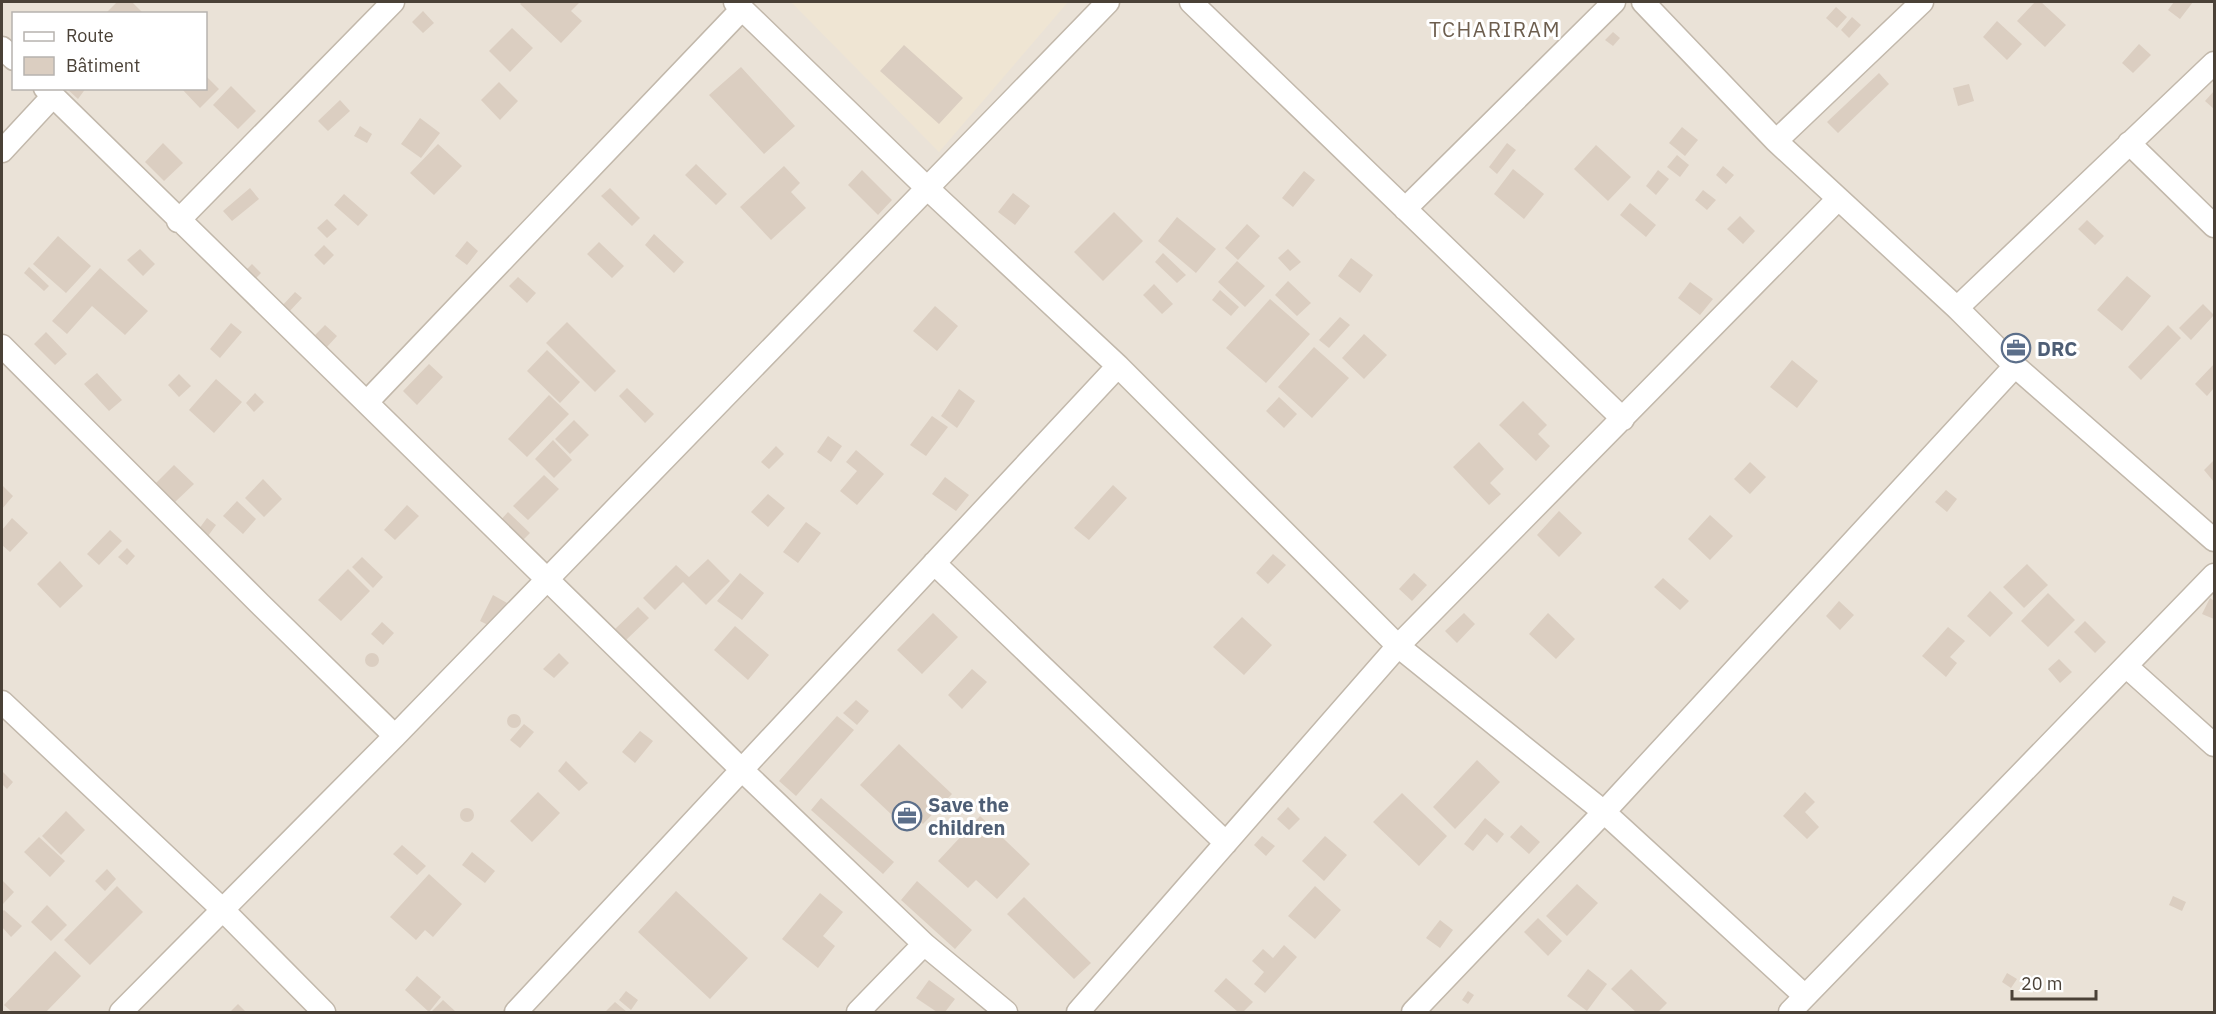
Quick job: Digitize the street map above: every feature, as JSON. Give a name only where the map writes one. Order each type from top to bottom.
[{"type":"street","points":[[178,221],[393,2]]},
{"type":"street","points":[[121,1012],[394,736],[1108,2]]},
{"type":"street","points":[[1191,2],[1623,419]]},
{"type":"street","points":[[1405,209],[1614,2]]},
{"type":"street","points":[[1643,2],[1776,141],[1958,308],[2015,366],[2214,540]]},
{"type":"street","points":[[1776,141],[1922,2]]},
{"type":"street","points":[[367,402],[738,5],[927,188],[1118,366],[1398,645],[1604,812],[1806,996]]},
{"type":"street","points":[[1958,308],[2214,63]]},
{"type":"street","points":[[2,151],[49,92],[178,221],[367,402],[742,770],[924,944],[1006,1012]]},
{"type":"street","points":[[2128,143],[2214,226]]},
{"type":"street","points":[[1078,1012],[1398,645],[1838,199]]},
{"type":"street","points":[[2,346],[394,736]]},
{"type":"street","points":[[516,1012],[1118,366]]},
{"type":"street","points":[[1413,1012],[1604,812],[2015,366]]},
{"type":"street","points":[[934,563],[1226,843]]},
{"type":"street","points":[[1790,1012],[2214,575]]},
{"type":"street","points":[[2126,666],[2214,745]]},
{"type":"street","points":[[2,702],[223,910],[324,1012]]},
{"type":"street","points":[[858,1012],[924,944]]},
{"type":"shaded area","points":[[2,2],[2214,2],[2214,1012],[2,1012]]},
{"type":"shaded area","points":[[791,2],[1068,2],[939,152]]},
{"type":"building","points":[[117,2],[132,2],[142,12],[107,12]]},
{"type":"building","points":[[522,2],[578,2],[571,11],[582,21],[561,43],[520,4]]},
{"type":"building","points":[[2035,2],[2041,2],[2066,25],[2045,47],[2017,21]]},
{"type":"building","points":[[2174,2],[2193,2],[2180,19],[2168,10]]},
{"type":"building","points":[[1836,7],[1847,17],[1837,28],[1826,18]]},
{"type":"building","points":[[423,11],[434,23],[423,33],[412,22]]},
{"type":"building","points":[[1852,17],[1861,25],[1849,38],[1841,30]]},
{"type":"building","points":[[1997,21],[2022,44],[2007,60],[1983,37]]},
{"type":"building","points":[[512,28],[533,48],[510,72],[489,51]]},
{"type":"building","points":[[1613,32],[1620,38],[1613,46],[1605,40]]},
{"type":"building","points":[[2139,44],[2151,55],[2133,73],[2122,63]]},
{"type":"building","points":[[904,45],[963,98],[939,124],[880,71]]},
{"type":"building","points":[[741,67],[795,126],[764,154],[709,95]]},
{"type":"building","points":[[1879,73],[1889,84],[1838,133],[1827,122]]},
{"type":"building","points":[[207,77],[219,89],[200,108],[183,90],[207,90]]},
{"type":"building","points":[[499,82],[518,101],[500,120],[481,100]]},
{"type":"building","points":[[1969,84],[1974,101],[1958,106],[1953,88]]},
{"type":"building","points":[[231,86],[256,111],[238,129],[213,105]]},
{"type":"building","points":[[68,90],[85,90],[78,99]]},
{"type":"building","points":[[2214,91],[2214,109],[2205,101]]},
{"type":"building","points":[[340,100],[350,111],[328,131],[318,121]]},
{"type":"building","points":[[420,118],[440,133],[421,158],[401,144]]},
{"type":"building","points":[[360,126],[372,134],[367,143],[354,136]]},
{"type":"building","points":[[1682,127],[1698,140],[1685,156],[1669,143]]},
{"type":"building","points":[[163,143],[183,163],[164,181],[145,162]]},
{"type":"building","points":[[1507,143],[1516,150],[1497,174],[1489,167]]},
{"type":"building","points":[[438,144],[462,166],[434,195],[410,173]]},
{"type":"building","points":[[1596,145],[1631,177],[1608,201],[1574,169]]},
{"type":"building","points":[[1677,155],[1689,165],[1680,177],[1667,167]]},
{"type":"building","points":[[696,164],[727,194],[716,205],[685,175]]},
{"type":"building","points":[[784,166],[800,183],[791,192],[806,208],[771,240],[740,207]]},
{"type":"building","points":[[1723,166],[1734,175],[1726,184],[1716,175]]},
{"type":"building","points":[[1513,169],[1544,194],[1524,219],[1494,194]]},
{"type":"building","points":[[862,170],[892,200],[878,215],[848,185]]},
{"type":"building","points":[[1658,170],[1669,179],[1656,195],[1646,186]]},
{"type":"building","points":[[1304,171],[1315,180],[1293,207],[1282,198]]},
{"type":"building","points":[[250,188],[259,199],[232,221],[223,211]]},
{"type":"building","points":[[610,188],[640,218],[632,226],[601,196]]},
{"type":"building","points":[[1703,190],[1716,200],[1707,210],[1695,200]]},
{"type":"building","points":[[1013,193],[1030,206],[1015,225],[998,212]]},
{"type":"building","points":[[344,194],[368,215],[358,226],[334,205]]},
{"type":"building","points":[[1630,203],[1656,225],[1646,237],[1620,215]]},
{"type":"building","points":[[1114,212],[1143,241],[1103,281],[1074,252]]},
{"type":"building","points":[[1740,216],[1755,231],[1743,244],[1727,229]]},
{"type":"building","points":[[1177,217],[1216,249],[1196,273],[1158,241]]},
{"type":"building","points":[[327,219],[337,229],[327,238],[317,228]]},
{"type":"building","points":[[2087,220],[2104,236],[2095,245],[2078,229]]},
{"type":"building","points":[[1247,224],[1260,236],[1238,260],[1225,248]]},
{"type":"building","points":[[654,234],[684,262],[674,273],[645,245]]},
{"type":"building","points":[[58,236],[91,266],[66,293],[33,264]]},
{"type":"building","points":[[467,241],[478,251],[467,265],[455,256]]},
{"type":"building","points":[[599,242],[624,266],[612,278],[587,254]]},
{"type":"building","points":[[324,245],[334,255],[324,265],[314,255]]},
{"type":"building","points":[[140,249],[155,264],[143,276],[127,260]]},
{"type":"building","points":[[1288,249],[1301,262],[1290,271],[1278,258]]},
{"type":"building","points":[[1163,253],[1186,275],[1177,283],[1155,262]]},
{"type":"building","points":[[1351,258],[1373,275],[1360,293],[1338,276]]},
{"type":"building","points":[[1237,261],[1265,286],[1245,307],[1218,282]]},
{"type":"building","points":[[252,264],[261,273],[253,281],[243,273]]},
{"type":"building","points":[[29,267],[49,286],[44,291],[24,273]]},
{"type":"building","points":[[100,268],[148,311],[125,335],[92,306],[67,334],[52,321]]},
{"type":"building","points":[[2127,276],[2151,296],[2122,331],[2097,310]]},
{"type":"building","points":[[518,277],[536,293],[527,303],[509,286]]},
{"type":"building","points":[[1288,281],[1311,303],[1297,316],[1275,295]]},
{"type":"building","points":[[1690,282],[1713,299],[1700,315],[1678,298]]},
{"type":"building","points":[[1154,284],[1173,304],[1162,314],[1143,295]]},
{"type":"building","points":[[1220,290],[1239,307],[1231,316],[1212,300]]},
{"type":"building","points":[[295,292],[302,298],[288,313],[281,307]]},
{"type":"building","points":[[1270,299],[1310,334],[1266,383],[1226,348]]},
{"type":"building","points":[[2203,304],[2214,315],[2191,340],[2179,328]]},
{"type":"building","points":[[935,306],[958,326],[937,351],[913,331]]},
{"type":"building","points":[[1340,317],[1350,325],[1329,348],[1319,340]]},
{"type":"building","points":[[567,322],[616,371],[595,392],[546,343]]},
{"type":"building","points":[[231,323],[242,332],[220,358],[210,349]]},
{"type":"building","points":[[325,325],[337,336],[326,348],[314,336]]},
{"type":"building","points":[[2168,325],[2181,338],[2141,380],[2128,367]]},
{"type":"building","points":[[46,332],[67,354],[55,365],[34,344]]},
{"type":"building","points":[[1364,334],[1387,355],[1364,379],[1342,358]]},
{"type":"building","points":[[1314,347],[1349,378],[1312,418],[1278,387]]},
{"type":"building","points":[[547,350],[580,382],[560,403],[527,371]]},
{"type":"building","points":[[1792,360],[1818,381],[1797,408],[1770,387]]},
{"type":"building","points":[[429,364],[443,377],[417,405],[403,391]]},
{"type":"building","points":[[2214,364],[2214,388],[2207,396],[2195,384]]},
{"type":"building","points":[[97,373],[122,400],[109,411],[84,384]]},
{"type":"building","points":[[179,374],[191,386],[179,397],[168,385]]},
{"type":"building","points":[[216,379],[242,402],[214,433],[189,410]]},
{"type":"building","points":[[627,388],[654,414],[645,423],[619,396]]},
{"type":"building","points":[[959,389],[975,401],[957,428],[941,416]]},
{"type":"building","points":[[255,393],[264,402],[254,412],[246,403]]},
{"type":"building","points":[[549,395],[569,414],[527,457],[508,439]]},
{"type":"building","points":[[1279,397],[1297,414],[1284,428],[1266,411]]},
{"type":"building","points":[[1523,401],[1547,425],[1538,434],[1550,446],[1536,461],[1499,425]]},
{"type":"building","points":[[932,416],[948,427],[926,456],[910,445]]},
{"type":"building","points":[[574,420],[589,435],[570,454],[555,439]]},
{"type":"building","points":[[828,436],[842,446],[831,462],[817,452]]},
{"type":"building","points":[[553,440],[572,460],[554,478],[535,459]]},
{"type":"building","points":[[1479,442],[1504,469],[1490,483],[1501,494],[1489,505],[1453,467]]},
{"type":"building","points":[[776,446],[784,454],[769,469],[761,462]]},
{"type":"building","points":[[856,450],[884,474],[857,505],[840,491],[857,471],[846,462]]},
{"type":"building","points":[[2214,460],[2214,482],[2204,470]]},
{"type":"building","points":[[1750,462],[1766,477],[1750,494],[1734,479]]},
{"type":"building","points":[[174,465],[194,484],[175,502],[156,483]]},
{"type":"building","points":[[544,475],[559,489],[528,520],[513,506]]},
{"type":"building","points":[[945,477],[969,495],[956,511],[932,494]]},
{"type":"building","points":[[263,479],[282,499],[264,517],[245,498]]},
{"type":"building","points":[[2,485],[13,496],[2,509]]},
{"type":"building","points":[[1113,485],[1127,498],[1089,540],[1074,528]]},
{"type":"building","points":[[1946,490],[1957,499],[1947,512],[1935,502]]},
{"type":"building","points":[[768,494],[785,508],[768,527],[751,512]]},
{"type":"building","points":[[237,501],[256,519],[243,534],[223,516]]},
{"type":"building","points":[[407,505],[419,516],[395,540],[384,530]]},
{"type":"building","points":[[1559,511],[1582,533],[1559,557],[1537,535]]},
{"type":"building","points":[[508,512],[530,533],[520,543],[499,522]]},
{"type":"building","points":[[1710,515],[1733,536],[1710,560],[1688,539]]},
{"type":"building","points":[[12,518],[28,533],[10,552],[2,545],[2,530]]},
{"type":"building","points":[[207,518],[216,525],[208,536],[199,529]]},
{"type":"building","points":[[806,522],[821,533],[798,563],[783,552]]},
{"type":"building","points":[[110,530],[122,541],[99,565],[87,554]]},
{"type":"building","points":[[127,548],[135,556],[127,565],[118,557]]},
{"type":"building","points":[[1273,554],[1286,565],[1268,584],[1256,573]]},
{"type":"building","points":[[362,557],[383,577],[373,588],[352,567]]},
{"type":"building","points":[[708,559],[730,581],[706,605],[683,582],[655,610],[643,598],[676,565],[689,577]]},
{"type":"building","points":[[60,561],[83,586],[60,608],[37,584]]},
{"type":"building","points":[[2027,564],[2048,585],[2024,608],[2003,587]]},
{"type":"building","points":[[348,569],[370,591],[341,621],[318,600]]},
{"type":"building","points":[[740,573],[764,593],[742,620],[717,601]]},
{"type":"building","points":[[1414,573],[1427,585],[1412,601],[1399,589]]},
{"type":"building","points":[[1663,578],[1689,601],[1680,610],[1654,587]]},
{"type":"building","points":[[1990,591],[2013,613],[1990,637],[1967,616]]},
{"type":"building","points":[[2048,593],[2075,620],[2048,647],[2021,621]]},
{"type":"building","points":[[493,595],[507,603],[494,628],[480,621]]},
{"type":"building","points":[[2210,598],[2214,601],[2214,619],[2202,614]]},
{"type":"building","points":[[1839,601],[1854,615],[1840,630],[1826,616]]},
{"type":"building","points":[[638,607],[649,618],[626,640],[615,629]]},
{"type":"building","points":[[933,613],[958,637],[922,674],[897,650]]},
{"type":"building","points":[[1464,613],[1475,624],[1457,643],[1445,631]]},
{"type":"building","points":[[1548,613],[1575,639],[1556,659],[1529,634]]},
{"type":"building","points":[[1242,617],[1272,645],[1244,675],[1213,647]]},
{"type":"building","points":[[2085,621],[2106,642],[2095,653],[2074,632]]},
{"type":"building","points":[[382,622],[394,633],[383,645],[371,634]]},
{"type":"building","points":[[735,626],[769,655],[748,680],[714,650]]},
{"type":"building","points":[[1948,627],[1965,641],[1950,657],[1957,663],[1946,677],[1922,656]]},
{"type":"building","points":[[372,653],[377,655],[379,660],[377,665],[372,667],[367,665],[365,660],[367,655]]},
{"type":"building","points":[[559,653],[569,663],[554,678],[543,669]]},
{"type":"building","points":[[2059,659],[2072,672],[2060,683],[2048,669]]},
{"type":"building","points":[[972,669],[987,682],[962,709],[948,695]]},
{"type":"building","points":[[856,700],[869,711],[857,725],[843,713]]},
{"type":"building","points":[[511,714],[517,714],[521,721],[517,728],[511,728],[507,724],[507,718]]},
{"type":"building","points":[[837,716],[854,730],[796,796],[779,781]]},
{"type":"building","points":[[524,724],[534,732],[520,748],[510,740]]},
{"type":"building","points":[[640,731],[653,741],[635,763],[622,752]]},
{"type":"building","points":[[899,744],[952,794],[923,824],[902,804],[892,815],[860,785]]},
{"type":"building","points":[[1477,760],[1500,782],[1455,829],[1433,807]]},
{"type":"building","points":[[566,761],[588,783],[579,791],[558,771]]},
{"type":"building","points":[[2,771],[13,782],[7,789],[2,784]]},
{"type":"building","points":[[538,792],[560,813],[532,842],[510,821]]},
{"type":"building","points":[[1805,792],[1815,802],[1805,812],[1819,827],[1807,839],[1783,816]]},
{"type":"building","points":[[1402,793],[1447,836],[1419,866],[1373,822]]},
{"type":"building","points":[[821,798],[894,862],[883,874],[811,810]]},
{"type":"building","points":[[1288,807],[1300,819],[1289,830],[1277,819]]},
{"type":"building","points":[[467,808],[472,810],[474,815],[472,820],[467,822],[462,820],[460,815],[462,810]]},
{"type":"building","points":[[66,811],[85,830],[61,855],[42,836]]},
{"type":"building","points":[[980,816],[1030,864],[997,899],[976,880],[968,888],[938,861]]},
{"type":"building","points":[[1485,818],[1504,834],[1497,843],[1487,834],[1473,851],[1464,844]]},
{"type":"building","points":[[1521,825],[1540,842],[1529,854],[1510,837]]},
{"type":"building","points":[[1262,836],[1275,846],[1266,856],[1254,845]]},
{"type":"building","points":[[1325,836],[1347,855],[1324,881],[1302,861]]},
{"type":"building","points":[[39,837],[65,861],[50,877],[24,852]]},
{"type":"building","points":[[402,845],[426,866],[417,875],[393,854]]},
{"type":"building","points":[[472,852],[495,871],[485,883],[462,865]]},
{"type":"building","points":[[107,869],[116,879],[105,891],[95,881]]},
{"type":"building","points":[[429,874],[462,904],[433,937],[425,930],[416,940],[390,917]]},
{"type":"building","points":[[2,880],[14,892],[3,904],[2,902]]},
{"type":"building","points":[[917,881],[972,930],[955,949],[901,900]]},
{"type":"building","points":[[1577,884],[1598,903],[1567,936],[1546,916]]},
{"type":"building","points":[[117,886],[143,912],[90,965],[64,940]]},
{"type":"building","points":[[1315,886],[1341,910],[1315,939],[1288,916]]},
{"type":"building","points":[[676,891],[748,958],[710,999],[638,932]]},
{"type":"building","points":[[820,893],[843,912],[823,936],[835,946],[818,968],[782,939]]},
{"type":"building","points":[[2173,896],[2186,902],[2182,911],[2169,905]]},
{"type":"building","points":[[1024,897],[1091,963],[1074,979],[1007,914]]},
{"type":"building","points":[[47,905],[67,925],[51,941],[31,922]]},
{"type":"building","points":[[4,910],[22,926],[11,937],[2,927]]},
{"type":"building","points":[[1538,918],[1562,941],[1548,956],[1524,932]]},
{"type":"building","points":[[1440,920],[1453,930],[1440,948],[1426,938]]},
{"type":"building","points":[[1284,945],[1297,957],[1265,993],[1254,984],[1264,972],[1252,961],[1263,949],[1273,958]]},
{"type":"building","points":[[55,951],[81,976],[46,1012],[12,1012],[4,1005]]},
{"type":"building","points":[[1588,969],[1607,984],[1587,1011],[1567,996]]},
{"type":"building","points":[[1631,969],[1667,1003],[1658,1012],[1636,1012],[1611,989]]},
{"type":"building","points":[[2007,973],[2017,979],[2011,988],[2002,982]]},
{"type":"building","points":[[417,976],[441,997],[429,1012],[405,990]]},
{"type":"building","points":[[1226,978],[1253,1002],[1243,1012],[1238,1012],[1214,991]]},
{"type":"building","points":[[929,980],[955,999],[945,1012],[937,1012],[916,998]]},
{"type":"building","points":[[626,991],[638,1000],[631,1010],[619,1000]]},
{"type":"building","points":[[1468,991],[1474,995],[1468,1004],[1462,1000]]},
{"type":"building","points":[[443,1000],[455,1011],[431,1012]]},
{"type":"building","points":[[615,1002],[627,1012],[605,1012]]},
{"type":"building","points":[[238,1004],[246,1012],[230,1012]]},
{"type":"place","name":"DRC","points":[[2016,348]]},
{"type":"place","name":"Save the children","points":[[907,816]]},
{"type":"district","name":"TCHARIRAM","points":[[1495,29]]}]
